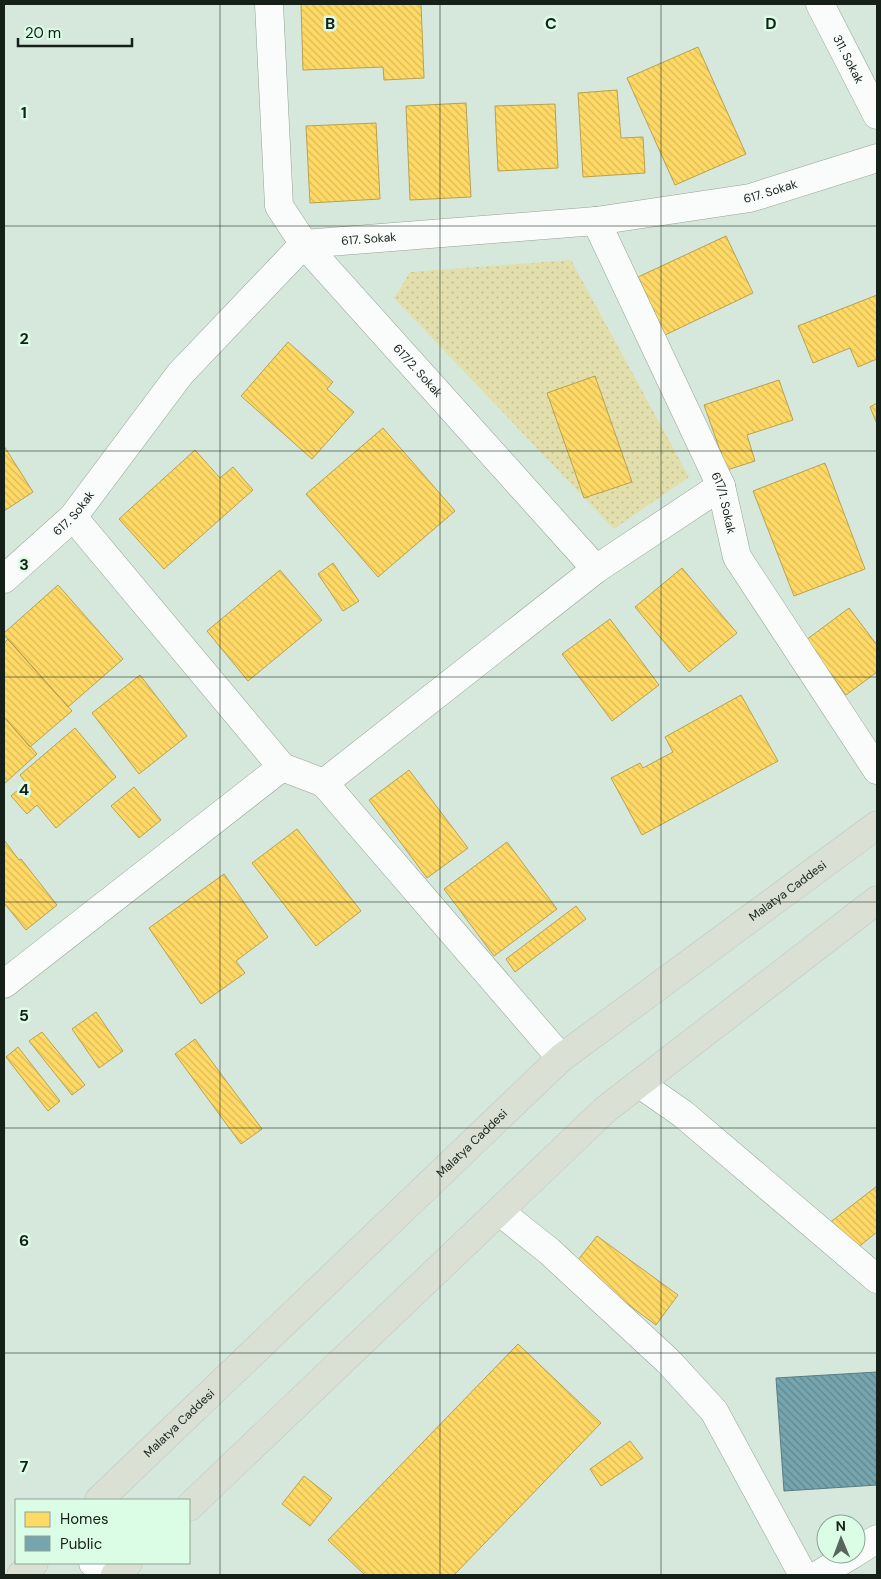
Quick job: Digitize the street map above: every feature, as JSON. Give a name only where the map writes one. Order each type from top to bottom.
[{"type":"main road","name":"Malatya Caddesi","points":[[100,1499],[561,1058],[877,824]]},
{"type":"main road","points":[[190,1507],[606,1109],[877,900]]},
{"type":"main road","points":[[21,1575],[33,1564]]},
{"type":"main road","points":[[115,1575],[127,1564]]},
{"type":"street","name":"617/2. Sokak","points":[[269,4],[279,206],[304,244],[596,569]]},
{"type":"street","name":"311. Sokak","points":[[820,4],[877,115]]},
{"type":"street","name":"617. Sokak","points":[[4,579],[73,517],[180,374],[304,244],[596,221],[750,198],[877,158]]},
{"type":"street","name":"617/1. Sokak","points":[[596,221],[721,486],[737,557],[877,770]]},
{"type":"street","points":[[324,783],[596,569],[721,486]]},
{"type":"street","points":[[73,517],[282,768],[324,783],[561,1058]]},
{"type":"street","points":[[4,984],[282,768]]},
{"type":"street","points":[[640,1084],[683,1114],[877,1279]]},
{"type":"street","points":[[500,1212],[548,1251],[668,1361],[714,1411],[803,1575]]},
{"type":"street","points":[[866,1546],[877,1539]]},
{"type":"street","points":[[94,1564],[109,1575]]},
{"type":"street","points":[[818,1575],[836,1564]]},
{"type":"shaded area","points":[[571,260],[689,477],[614,529],[394,298],[410,272]]},
{"type":"building: Homes","points":[[301,4],[421,4],[424,78],[384,80],[383,67],[303,70]]},
{"type":"building: Homes","points":[[698,47],[746,154],[675,185],[627,78]]},
{"type":"building: Homes","points":[[617,90],[621,138],[643,137],[645,173],[583,177],[578,93]]},
{"type":"building: Homes","points":[[466,103],[471,197],[410,200],[406,106]]},
{"type":"building: Homes","points":[[555,104],[558,168],[498,171],[495,106]]},
{"type":"building: Homes","points":[[376,123],[380,199],[310,203],[306,126]]},
{"type":"building: Homes","points":[[726,236],[753,293],[665,335],[638,277]]},
{"type":"building: Homes","points":[[877,295],[877,359],[858,367],[850,348],[813,363],[798,326]]},
{"type":"building: Homes","points":[[288,342],[333,382],[327,389],[354,412],[312,459],[241,396]]},
{"type":"building: Homes","points":[[595,376],[632,482],[584,498],[547,393]]},
{"type":"building: Homes","points":[[779,380],[793,420],[747,435],[755,461],[727,470],[704,405]]},
{"type":"building: Homes","points":[[877,403],[877,424],[870,407]]},
{"type":"building: Homes","points":[[383,428],[455,511],[378,577],[306,494]]},
{"type":"building: Homes","points":[[4,446],[33,492],[4,511]]},
{"type":"building: Homes","points":[[195,450],[220,478],[233,467],[253,490],[164,569],[119,519]]},
{"type":"building: Homes","points":[[825,463],[865,569],[794,596],[753,491]]},
{"type":"building: Homes","points":[[333,563],[359,601],[343,611],[318,574]]},
{"type":"building: Homes","points":[[682,568],[737,633],[689,672],[635,607]]},
{"type":"building: Homes","points":[[280,570],[322,620],[248,681],[207,631]]},
{"type":"building: Homes","points":[[58,585],[123,659],[68,707],[4,635]]},
{"type":"building: Homes","points":[[849,608],[877,645],[877,672],[846,695],[806,640]]},
{"type":"building: Homes","points":[[610,619],[659,685],[612,721],[562,654]]},
{"type":"building: Homes","points":[[8,639],[72,711],[30,747],[4,717],[4,643]]},
{"type":"building: Homes","points":[[140,675],[187,736],[139,774],[92,713]]},
{"type":"building: Homes","points":[[741,695],[778,761],[642,835],[611,778],[640,763],[643,768],[673,752],[665,737]]},
{"type":"building: Homes","points":[[4,717],[37,754],[4,784]]},
{"type":"building: Homes","points":[[75,728],[116,777],[56,828],[37,805],[27,814],[11,796],[26,783],[20,775]]},
{"type":"building: Homes","points":[[409,770],[468,848],[427,878],[369,800]]},
{"type":"building: Homes","points":[[134,787],[161,820],[139,838],[111,806]]},
{"type":"building: Homes","points":[[297,829],[361,911],[316,946],[252,863]]},
{"type":"building: Homes","points":[[4,840],[57,905],[26,930],[4,903]]},
{"type":"building: Homes","points":[[507,842],[557,909],[494,956],[444,889]]},
{"type":"building: Homes","points":[[224,874],[268,937],[236,961],[245,973],[201,1004],[149,928]]},
{"type":"building: Homes","points":[[576,906],[586,919],[515,972],[506,959]]},
{"type":"building: Homes","points":[[96,1012],[123,1051],[99,1068],[72,1029]]},
{"type":"building: Homes","points":[[42,1032],[85,1085],[72,1095],[29,1041]]},
{"type":"building: Homes","points":[[195,1039],[262,1129],[241,1144],[175,1054]]},
{"type":"building: Homes","points":[[18,1047],[60,1101],[48,1111],[6,1057]]},
{"type":"building: Homes","points":[[877,1186],[877,1232],[851,1253],[828,1224]]},
{"type":"building: Homes","points":[[597,1236],[678,1295],[656,1325],[574,1265]]},
{"type":"building: Homes","points":[[518,1344],[601,1423],[454,1575],[365,1575],[328,1540]]},
{"type":"building: Homes","points":[[630,1441],[643,1458],[601,1486],[590,1469]]},
{"type":"building: Homes","points":[[304,1476],[332,1498],[310,1526],[282,1504]]},
{"type":"building: Public","points":[[877,1372],[877,1485],[784,1491],[776,1378]]}]
